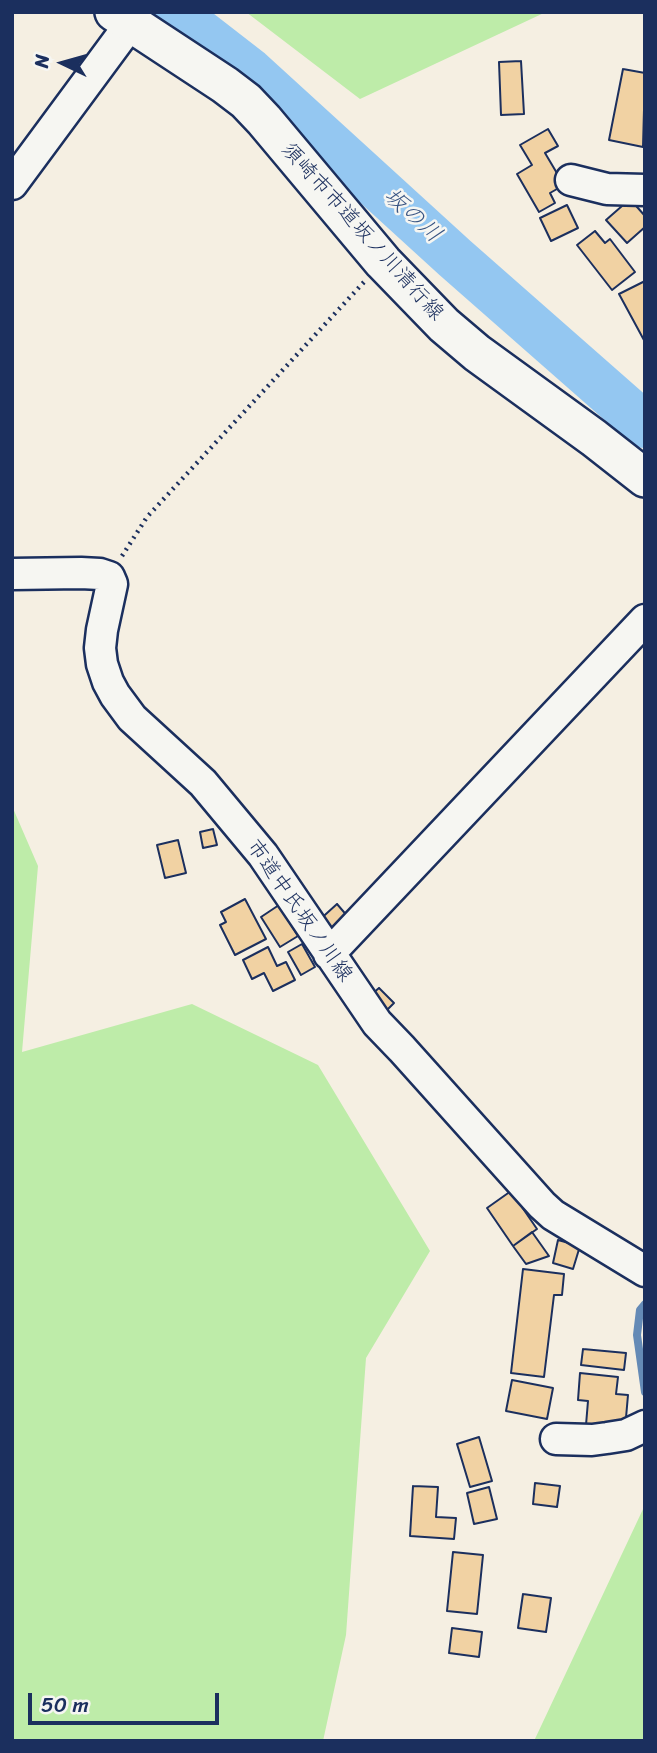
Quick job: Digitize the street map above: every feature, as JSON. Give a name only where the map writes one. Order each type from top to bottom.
[{"type":"street","points":[[12,184],[122,18]]},
{"type":"street","name":"須崎市市道坂ノ川清行線","points":[[122,18],[225,85],[246,102],[383,262],[435,316],[477,353],[645,478]]},
{"type":"street","points":[[571,180],[607,189],[645,190]]},
{"type":"street","points":[[12,574],[81,573],[100,574],[109,578]]},
{"type":"street","name":"市道中氏坂ノ川線","points":[[109,578],[112,584],[100,648],[105,673],[115,695],[132,718],[203,783],[263,855],[377,1023],[542,1205],[553,1215],[645,1270]]},
{"type":"street","points":[[329,954],[645,620]]},
{"type":"street","points":[[556,1439],[607,1438],[626,1435],[645,1426]]},
{"type":"path","points":[[109,578],[146,517],[383,262]]},
{"type":"green space","points":[[246,12],[546,12],[360,99]]},
{"type":"green space","points":[[12,806],[38,866],[22,1052],[192,1004],[318,1065],[430,1251],[366,1358],[346,1635],[323,1741],[12,1741]]},
{"type":"green space","points":[[644,1507],[645,1741],[534,1741]]},
{"type":"building","points":[[521,61],[524,114],[501,115],[499,62]]},
{"type":"building","points":[[623,69],[645,73],[643,147],[609,140]]},
{"type":"building","points":[[548,129],[558,146],[545,153],[564,185],[550,193],[555,203],[539,212],[517,174],[532,165],[520,145]]},
{"type":"building","points":[[630,199],[645,216],[645,227],[627,243],[606,220]]},
{"type":"building","points":[[567,205],[578,228],[551,241],[540,218]]},
{"type":"building","points":[[595,231],[605,243],[610,239],[635,272],[612,290],[577,245]]},
{"type":"building","points":[[645,281],[645,342],[619,294]]},
{"type":"building","points":[[213,829],[217,845],[203,848],[200,832]]},
{"type":"building","points":[[178,840],[186,873],[165,878],[157,845]]},
{"type":"building","points":[[245,899],[266,939],[235,955],[220,925],[226,922],[221,912]]},
{"type":"building","points":[[337,904],[349,918],[328,936],[316,923]]},
{"type":"building","points":[[279,905],[298,936],[280,947],[261,917]]},
{"type":"building","points":[[302,944],[315,967],[301,975],[288,952]]},
{"type":"building","points":[[268,947],[277,966],[286,962],[295,980],[273,991],[264,973],[252,979],[243,960]]},
{"type":"building","points":[[379,988],[394,1003],[387,1010],[372,994]]},
{"type":"building","points":[[511,1191],[537,1229],[513,1246],[487,1208]]},
{"type":"building","points":[[532,1232],[549,1256],[526,1264],[513,1246]]},
{"type":"building","points":[[558,1240],[580,1246],[573,1269],[553,1263]]},
{"type":"building","points":[[523,1269],[564,1274],[562,1295],[554,1295],[544,1377],[511,1373]]},
{"type":"building","points":[[583,1349],[626,1353],[624,1370],[581,1365]]},
{"type":"building","points":[[580,1373],[618,1377],[616,1394],[628,1395],[625,1429],[586,1425],[588,1401],[578,1400]]},
{"type":"building","points":[[512,1380],[553,1388],[547,1419],[506,1411]]},
{"type":"building","points":[[479,1437],[492,1481],[470,1487],[457,1444]]},
{"type":"building","points":[[535,1483],[560,1486],[557,1507],[533,1504]]},
{"type":"building","points":[[413,1486],[438,1487],[436,1517],[456,1518],[454,1539],[410,1536]]},
{"type":"building","points":[[489,1487],[497,1519],[474,1524],[467,1493]]},
{"type":"building","points":[[453,1552],[483,1555],[477,1614],[447,1611]]},
{"type":"building","points":[[523,1594],[551,1598],[546,1632],[518,1628]]},
{"type":"building","points":[[452,1628],[482,1632],[479,1657],[449,1653]]},
{"type":"waterway","name":"坂の川","points":[[174,12],[250,71],[455,258],[645,425]]},
{"type":"waterway","points":[[645,1304],[640,1310],[637,1335],[645,1392]]}]
